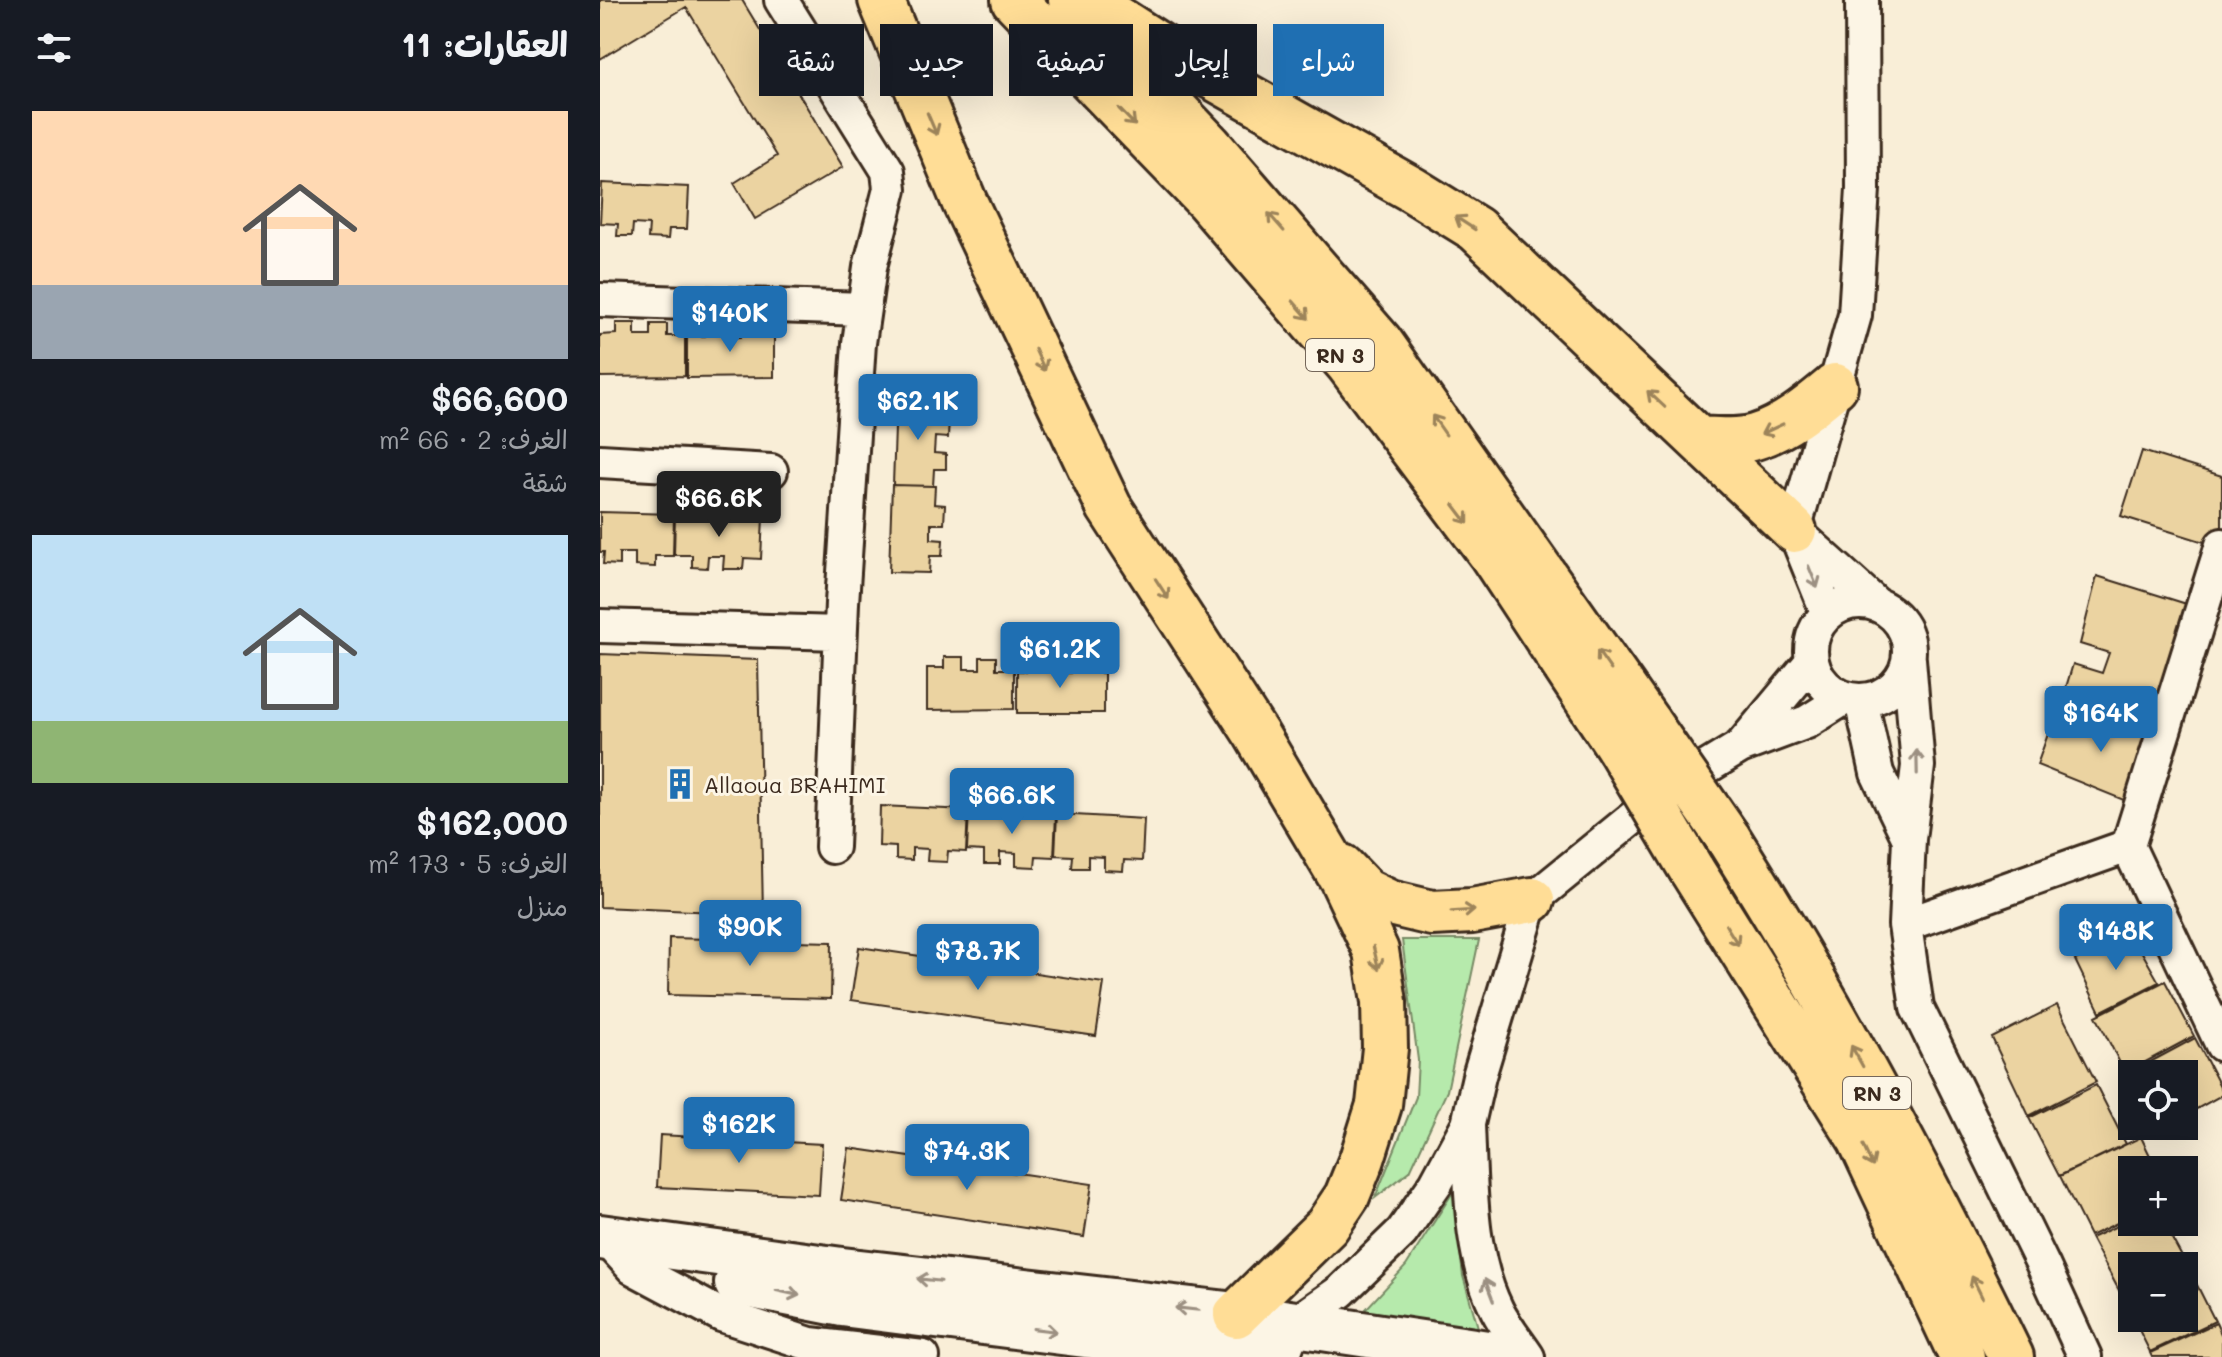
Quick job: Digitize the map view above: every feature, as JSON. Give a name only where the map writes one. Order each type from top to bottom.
[{"type":"highway","points":[[881,0],[964,201],[1109,507],[1256,734],[1342,879],[1376,951],[1384,1002],[1385,1048],[1379,1105],[1362,1159],[1347,1196],[1327,1226],[1236,1315]]},
{"type":"highway","name":"RN 3","points":[[1014,0],[1207,200],[1349,365],[1491,554],[1634,736],[1728,838],[1809,972],[1882,1103],[1957,1245],[2011,1357]]},
{"type":"highway","name":"RN 3","points":[[1071,0],[1209,145],[1380,342],[1634,736],[1691,869],[1860,1139],[1962,1357]]},
{"type":"highway","points":[[1089,0],[1174,55],[1476,229],[1794,530]]},
{"type":"highway","points":[[1698,439],[1755,437],[1790,420],[1835,386]]},
{"type":"highway","points":[[1309,823],[1344,870],[1365,891],[1390,903],[1432,913],[1472,911],[1532,900]]},
{"type":"main road","points":[[610,1252],[842,1270],[1236,1315],[1289,1340],[1510,1356]]},
{"type":"main road","points":[[610,1252],[676,1270],[842,1304],[1259,1357]]},
{"type":"street","points":[[781,0],[888,171],[890,189],[870,267],[859,343],[840,633],[832,847]]},
{"type":"street","points":[[1828,614],[1794,530],[1855,315],[1863,189],[1862,0]]},
{"type":"street","points":[[600,300],[864,309]]},
{"type":"street","points":[[600,461],[771,471]]},
{"type":"street","points":[[1794,530],[1876,604],[1891,613],[1909,641],[1918,766],[1909,839],[1905,925],[1917,1008],[2085,1357]]},
{"type":"street","points":[[2222,545],[2128,846],[2222,1045]]},
{"type":"street","points":[[1876,604],[1859,602],[1843,605],[1828,614],[1817,627],[1812,643],[1812,661],[1818,676],[1829,689],[1853,699],[1877,773],[1909,839]]},
{"type":"street","points":[[600,626],[840,633]]},
{"type":"street","points":[[1510,1356],[1478,1253],[1471,1202],[1468,1124],[1479,1076],[1532,900],[1661,795],[1740,747],[1807,722],[1853,699],[1878,696],[1893,688],[1904,675],[1909,659]]},
{"type":"street","points":[[1740,747],[1812,661]]},
{"type":"street","points":[[1905,925],[2128,846]]},
{"type":"street","points":[[1289,1340],[1402,1232],[1436,1183],[1468,1124]]},
{"type":"street","points":[[610,1252],[721,1315],[810,1344],[923,1357]]},
{"type":"green space","points":[[1402,940],[1479,940],[1447,1091],[1410,1171],[1375,1198],[1416,1097],[1418,1060]]},
{"type":"green space","points":[[1453,1192],[1463,1276],[1482,1341],[1352,1324],[1406,1266]]},
{"type":"building","points":[[600,0],[742,0],[759,28],[759,96],[800,96],[843,167],[755,219],[734,183],[777,156],[686,7],[600,59]]},
{"type":"building","points":[[602,183],[689,187],[687,229],[669,229],[668,239],[648,238],[649,225],[633,224],[632,236],[617,236],[618,224],[600,223]]},
{"type":"building","points":[[616,323],[635,323],[635,336],[651,336],[651,324],[667,324],[667,336],[685,336],[685,376],[600,377],[600,335],[616,334]]},
{"type":"building","points":[[705,325],[725,325],[725,337],[741,337],[741,325],[756,325],[756,337],[774,337],[774,377],[687,378],[687,336],[705,336]]},
{"type":"building","points":[[896,398],[939,400],[938,418],[949,418],[948,438],[935,437],[934,453],[946,454],[946,469],[934,469],[933,486],[893,485]]},
{"type":"building","points":[[2142,451],[2222,476],[2222,529],[2217,546],[2121,516]]},
{"type":"building","points":[[892,485],[935,486],[934,504],[945,505],[944,524],[931,524],[931,539],[943,540],[942,556],[930,556],[929,573],[889,572]]},
{"type":"building","points":[[600,512],[674,514],[673,556],[655,556],[655,567],[635,566],[635,553],[619,553],[619,565],[603,564]]},
{"type":"building","points":[[675,515],[763,517],[761,559],[744,558],[743,569],[723,569],[724,556],[708,556],[707,568],[692,567],[692,555],[674,555]]},
{"type":"building","points":[[2097,576],[2193,606],[2158,720],[2064,694],[2073,664],[2102,673],[2109,653],[2080,644]]},
{"type":"building","name":"Allaoua BRAHIMI","points":[[600,654],[758,660],[763,914],[600,907]]},
{"type":"building","points":[[944,657],[964,657],[964,669],[980,669],[980,657],[996,657],[996,669],[1014,669],[1014,709],[927,710],[927,668],[944,668]]},
{"type":"building","points":[[1035,660],[1054,660],[1055,673],[1071,673],[1070,661],[1086,661],[1086,673],[1104,673],[1104,713],[1017,713],[1017,671],[1035,671]]},
{"type":"building","points":[[2114,710],[2157,723],[2131,803],[2037,765],[2053,720],[2106,735]]},
{"type":"building","points":[[880,806],[968,810],[966,852],[948,851],[947,862],[927,861],[928,849],[912,848],[912,860],[896,859],[896,847],[879,846]]},
{"type":"building","points":[[969,810],[1056,815],[1054,857],[1036,856],[1035,867],[1016,866],[1016,853],[1000,852],[1000,864],[984,864],[984,851],[967,850]]},
{"type":"building","points":[[1057,814],[1144,819],[1142,861],[1124,860],[1123,871],[1104,870],[1104,857],[1088,856],[1088,868],[1072,868],[1073,856],[1055,855]]},
{"type":"building","points":[[2131,933],[2159,982],[2100,1012],[2075,960]]},
{"type":"building","points":[[669,938],[832,942],[831,999],[668,995]]},
{"type":"building","points":[[859,947],[1104,983],[1096,1036],[851,1000]]},
{"type":"building","points":[[2165,981],[2194,1036],[2149,1060],[2118,1060],[2096,1016]]},
{"type":"building","points":[[2057,1005],[2096,1082],[2029,1116],[1992,1038]]},
{"type":"building","points":[[2195,1038],[2222,1095],[2198,1108],[2198,1060],[2154,1060]]},
{"type":"building","points":[[2096,1085],[2118,1128],[2118,1140],[2124,1140],[2126,1144],[2059,1176],[2029,1118]]},
{"type":"building","points":[[660,1135],[822,1144],[819,1195],[657,1187]]},
{"type":"building","points":[[2135,1140],[2142,1140],[2150,1156],[2118,1156],[2118,1223],[2090,1236],[2060,1176]]},
{"type":"building","points":[[849,1148],[1092,1184],[1084,1237],[841,1200]]},
{"type":"building","points":[[2118,1225],[2118,1236],[2171,1236],[2179,1252],[2118,1252],[2118,1289],[2091,1238]]},
{"type":"building","points":[[2198,1287],[2215,1321],[2198,1329]]},
{"type":"building","points":[[2216,1323],[2222,1336],[2222,1357],[2152,1357],[2150,1353]]},
{"type":"building","points":[[2140,1332],[2192,1332],[2150,1352]]},
{"type":"place","name":"Allaoua BRAHIMI","points":[[680,784]]}]
